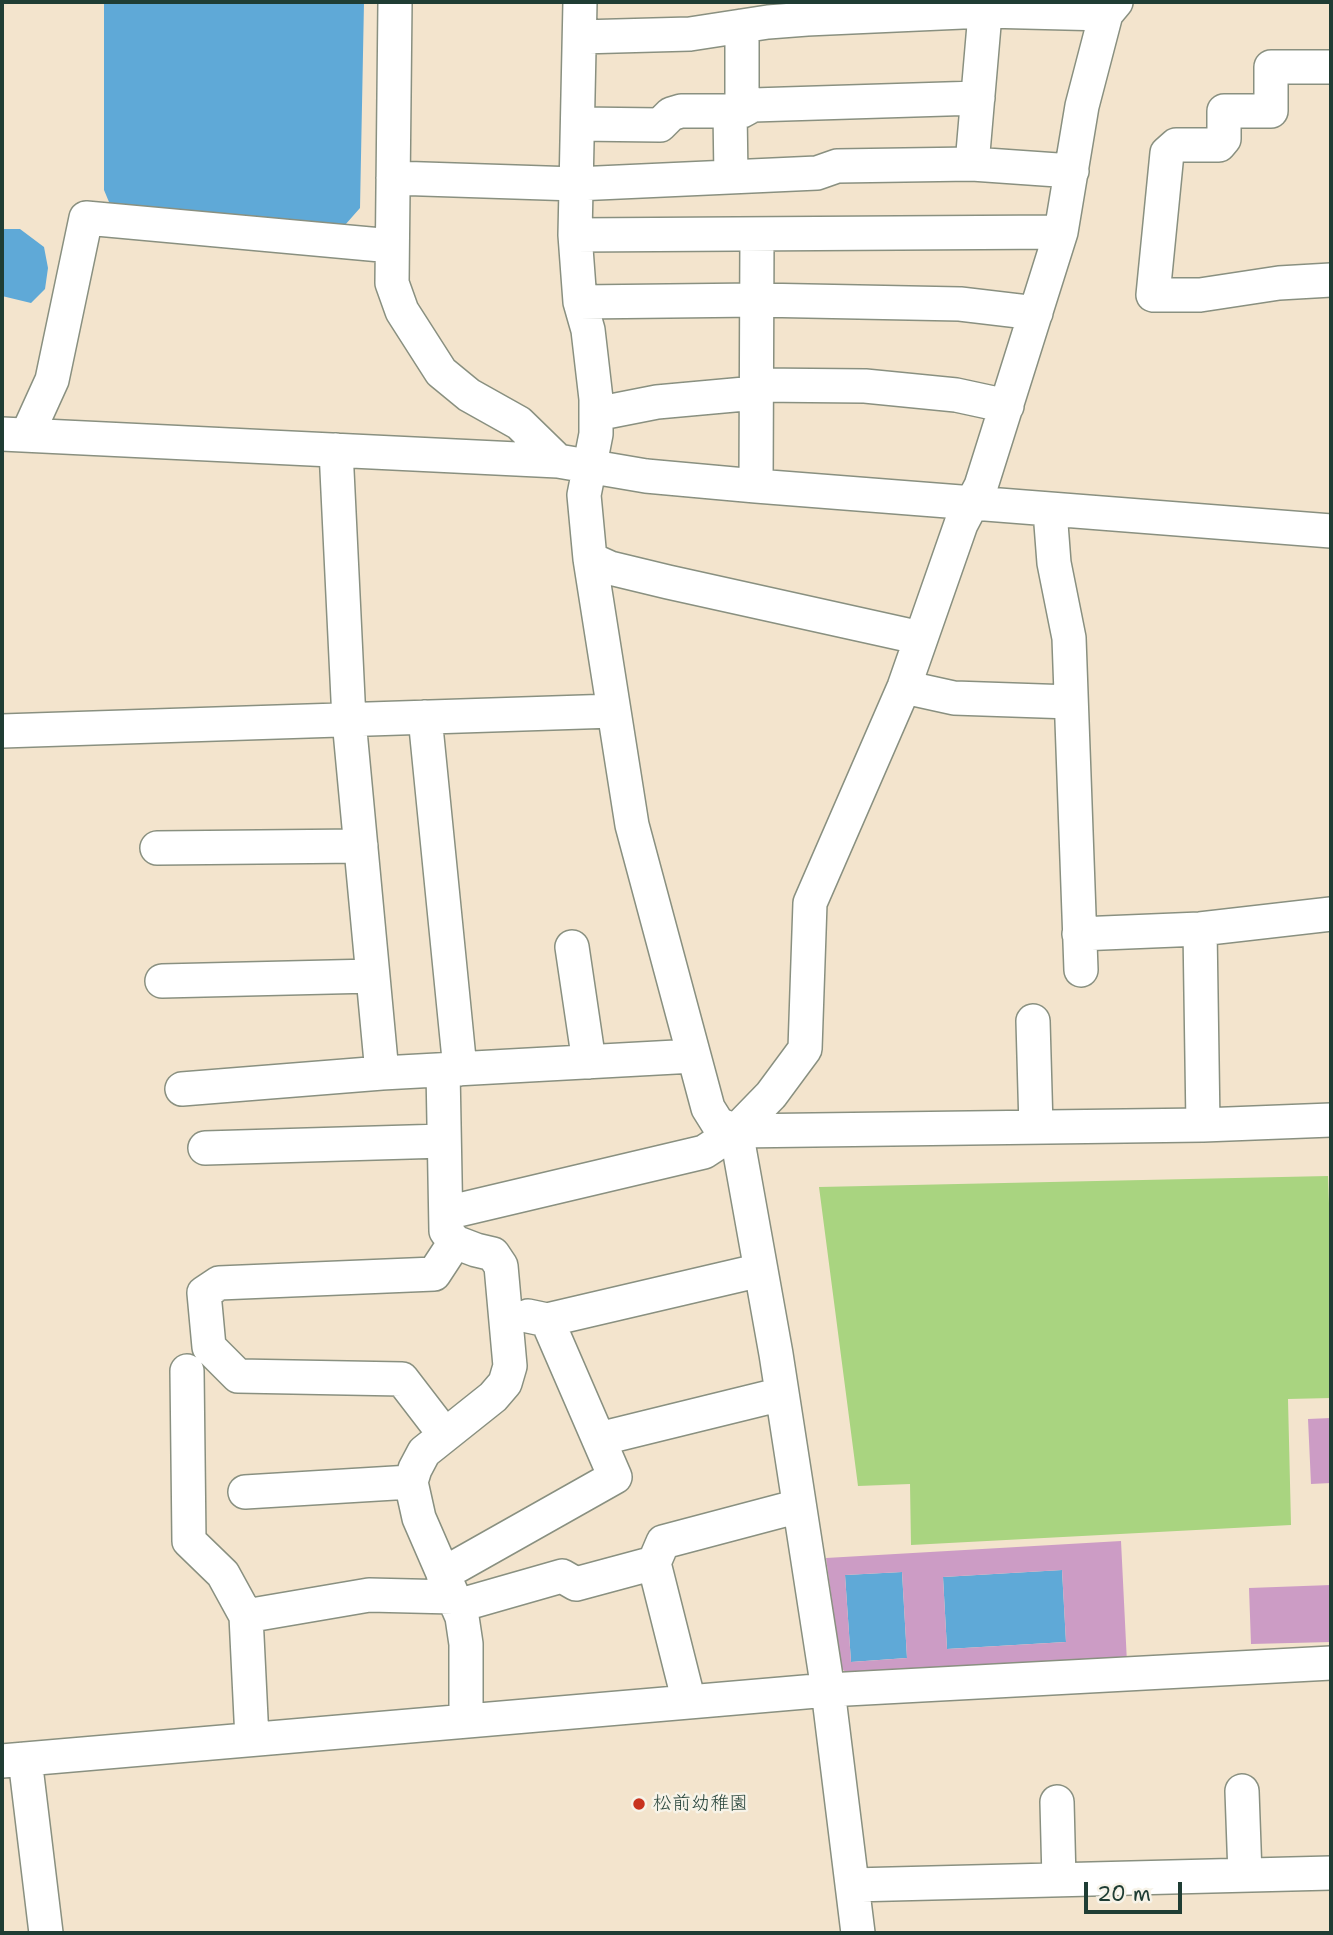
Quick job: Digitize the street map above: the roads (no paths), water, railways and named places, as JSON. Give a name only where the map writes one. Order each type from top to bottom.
[{"type":"street","points":[[395,2],[391,283],[402,312],[441,372],[469,395],[519,423],[573,463],[584,495],[590,559],[632,824],[708,1108],[718,1124],[736,1131],[1203,1125],[1331,1120]]},
{"type":"street","points":[[573,463],[596,434],[588,330],[580,302],[575,235],[580,2]]},
{"type":"street","points":[[450,1227],[704,1152],[736,1131],[771,1095],[806,1049],[810,903],[904,687],[961,524],[981,486],[1061,232],[1083,106],[1111,8],[986,6],[807,10],[742,26],[690,34],[580,37]]},
{"type":"street","points":[[972,164],[986,6]]},
{"type":"street","points":[[731,177],[742,26]]},
{"type":"street","points":[[1331,66],[1271,67],[1271,111],[1224,111],[1224,139],[1219,145],[1175,145],[1167,153],[1153,295],[1200,295],[1279,283],[1331,280]]},
{"type":"street","points":[[578,124],[660,125],[671,114],[681,111],[736,111],[753,105],[978,98]]},
{"type":"street","points":[[393,178],[576,184],[817,173],[837,166],[972,164],[1072,171]]},
{"type":"street","points":[[14,434],[52,380],[86,218],[392,246]]},
{"type":"street","points":[[575,235],[1061,232]]},
{"type":"street","points":[[756,486],[757,233]]},
{"type":"street","points":[[580,302],[757,300],[960,304],[1036,313]]},
{"type":"street","points":[[596,414],[657,402],[756,389],[865,386],[956,395],[1007,406]]},
{"type":"street","points":[[14,434],[573,463],[646,476],[756,486],[1331,531]]},
{"type":"street","points":[[336,450],[349,720],[382,1073]]},
{"type":"street","points":[[1050,511],[1054,563],[1069,638],[1081,970]]},
{"type":"street","points":[[590,559],[610,568],[668,582],[921,638]]},
{"type":"street","points":[[904,687],[954,698],[1071,702]]},
{"type":"street","points":[[2,731],[614,711]]},
{"type":"street","points":[[425,717],[452,1070],[444,1141],[450,1227],[435,1274],[219,1283],[204,1293],[208,1347],[238,1376],[402,1379],[445,1436]]},
{"type":"street","points":[[158,848],[361,846]]},
{"type":"street","points":[[1079,934],[1200,929],[1331,914]]},
{"type":"street","points":[[1200,929],[1203,1125]]},
{"type":"street","points":[[572,947],[589,1062]]},
{"type":"street","points":[[162,981],[373,976]]},
{"type":"street","points":[[1033,1021],[1036,1127]]},
{"type":"street","points":[[182,1089],[382,1073],[694,1056]]},
{"type":"street","points":[[736,1131],[782,1394],[828,1690],[858,1933]]},
{"type":"street","points":[[205,1148],[444,1141]]},
{"type":"street","points":[[450,1227],[493,1254],[501,1266],[510,1366],[505,1383],[493,1397],[424,1452],[411,1482],[419,1518],[462,1617],[466,1644],[466,1721]]},
{"type":"street","points":[[505,1312],[547,1320],[761,1270]]},
{"type":"street","points":[[451,1592],[615,1477],[547,1320]]},
{"type":"street","points":[[187,1371],[189,1541],[223,1574],[246,1616],[252,1739]]},
{"type":"street","points":[[599,1439],[782,1394]]},
{"type":"street","points":[[245,1492],[411,1482]]},
{"type":"street","points":[[689,1702],[654,1563],[663,1542],[799,1506]]},
{"type":"street","points":[[246,1616],[369,1595],[451,1592],[562,1576],[576,1584],[654,1563]]},
{"type":"street","points":[[46,1933],[13,1760],[828,1690],[1331,1662]]},
{"type":"street","points":[[1242,1790],[1245,1875]]},
{"type":"street","points":[[1057,1802],[1059,1880]]},
{"type":"street","points":[[852,1885],[1331,1873]]},
{"type":"water","points":[[104,2],[364,2],[360,208],[345,225],[124,211],[109,202],[104,190]]},
{"type":"water","points":[[2,229],[20,229],[44,247],[48,268],[45,289],[31,303],[2,296]]},
{"type":"water","points":[[1062,1570],[1066,1642],[947,1649],[943,1577]]},
{"type":"water","points":[[902,1572],[907,1658],[851,1662],[845,1575]]},
{"type":"place","name":"松前幼稚園","points":[[639,1804]]}]
